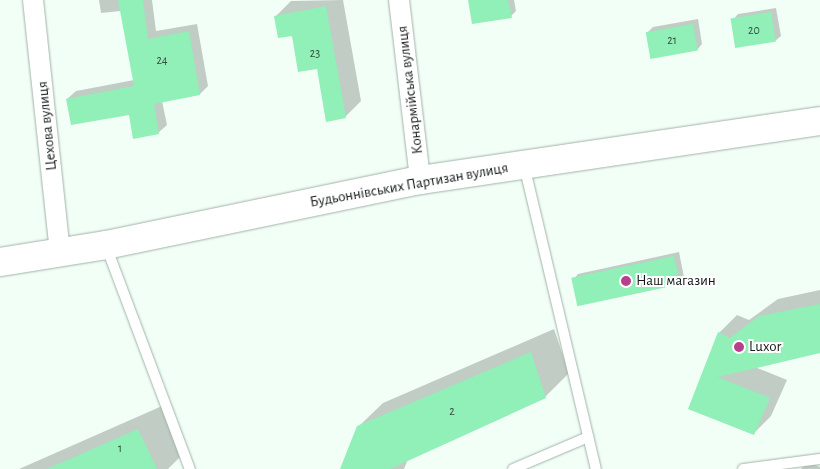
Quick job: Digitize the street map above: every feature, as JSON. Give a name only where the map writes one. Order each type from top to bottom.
[{"type":"main road","name":"Будьоннівських Партизан вулиця","points":[[0,262],[106,245],[420,180],[820,121]]},
{"type":"street","name":"Цехова вулиця","points":[[34,0],[60,253]]},
{"type":"street","name":"Конармійська вулиця","points":[[399,0],[420,180]]},
{"type":"lane","points":[[524,164],[596,469]]},
{"type":"lane","points":[[106,245],[190,469]]},
{"type":"lane","points":[[513,469],[588,438]]},
{"type":"lane","points":[[743,469],[820,459]]},
{"type":"building","points":[[118,0],[143,0],[148,39],[189,31],[200,95],[154,104],[159,134],[133,139],[129,115],[71,125],[66,99],[134,86]]},
{"type":"building","points":[[468,0],[508,0],[512,18],[472,24]]},
{"type":"building","points":[[326,6],[346,118],[326,122],[317,69],[298,72],[292,36],[278,38],[274,16]]},
{"type":"building","points":[[771,12],[776,42],[735,48],[731,18]]},
{"type":"building","points":[[693,24],[698,51],[650,59],[646,32]]},
{"type":"building","name":"Наш магазин","points":[[674,256],[680,284],[577,306],[571,278]]},
{"type":"building","points":[[820,304],[820,353],[718,377],[770,398],[754,435],[688,409],[718,332],[730,338],[759,316]]},
{"type":"building","points":[[531,352],[546,398],[390,469],[340,469],[357,426]]},
{"type":"building","points":[[138,429],[157,469],[47,469]]},
{"type":"place","name":"Наш магазин","points":[[626,281]]},
{"type":"place","name":"Luxor","points":[[739,347]]}]
